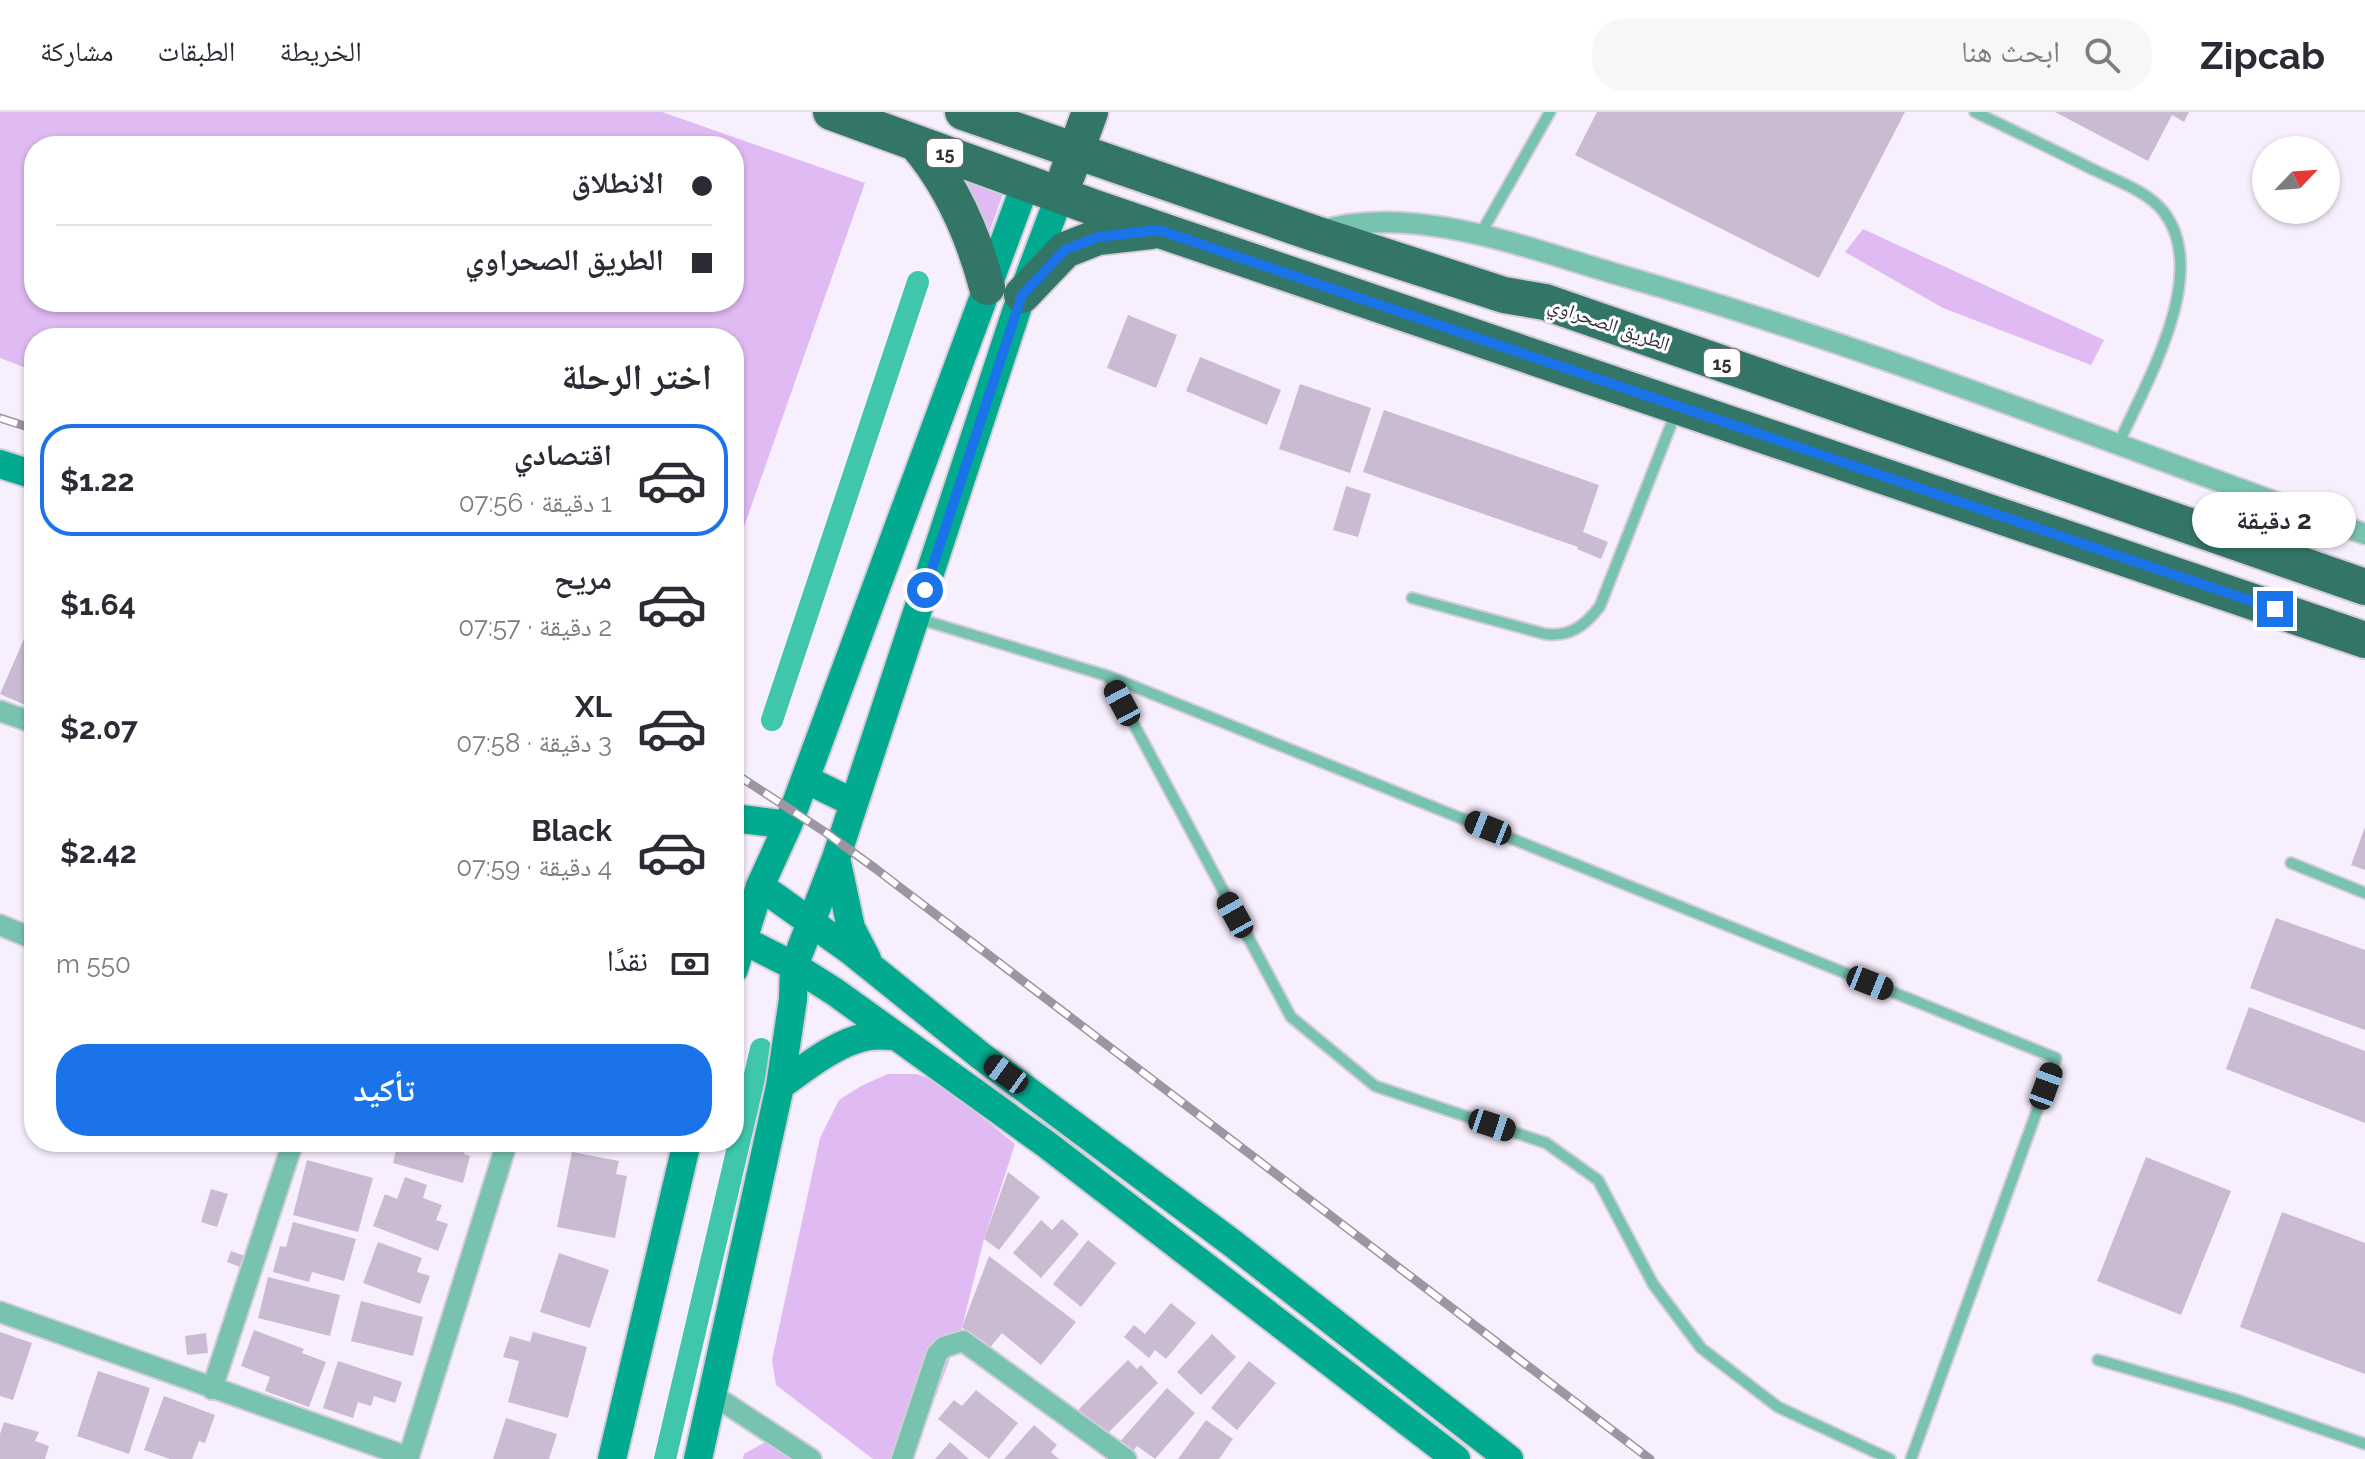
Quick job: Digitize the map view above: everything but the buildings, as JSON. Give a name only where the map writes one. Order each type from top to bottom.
[{"type":"highway","name":"15","points":[[831,112],[1159,230],[2365,640]]},
{"type":"highway","name":"15","points":[[963,112],[1047,126],[1075,153]]},
{"type":"highway","points":[[1060,195],[1090,112]]},
{"type":"highway","points":[[1103,112],[1105,132],[1113,149],[1133,172]]},
{"type":"highway","points":[[1026,183],[1047,126]]},
{"type":"highway","points":[[916,143],[936,167],[976,243],[987,287]]},
{"type":"highway","name":"الطريق الصحراوي","points":[[1075,153],[1504,295],[1545,302],[2365,587]]},
{"type":"highway","points":[[1022,295],[1065,250],[1098,237],[1159,230]]},
{"type":"street","points":[[744,937],[760,886],[788,825],[1026,183]]},
{"type":"street","points":[[698,1459],[780,1086],[793,999],[794,966],[836,858],[1022,295],[1060,195]]},
{"type":"street","points":[[1313,233],[1343,223],[1399,223],[1435,227],[1480,236],[1702,298],[1833,340],[2365,534]]},
{"type":"street","points":[[0,464],[24,472]]},
{"type":"street","points":[[0,711],[24,719]]},
{"type":"street","points":[[805,779],[854,803]]},
{"type":"street","points":[[744,819],[788,825]]},
{"type":"street","points":[[836,858],[851,928],[873,970]]},
{"type":"street","points":[[760,886],[851,951],[981,1056],[1232,1243],[1509,1459]]},
{"type":"street","points":[[0,925],[24,935]]},
{"type":"street","points":[[744,941],[794,966],[1046,1144],[1456,1459]]},
{"type":"street","points":[[780,1086],[808,1066],[852,1042],[870,1036],[896,1036]]},
{"type":"street","points":[[212,1389],[290,1152]]},
{"type":"street","points":[[0,1312],[408,1458],[504,1152]]},
{"type":"street","points":[[612,1459],[685,1152]]},
{"type":"street","points":[[902,1459],[937,1354],[944,1347],[963,1341],[1126,1459]]},
{"type":"street","points":[[713,1395],[811,1459]]},
{"type":"lane","points":[[1480,236],[1550,112]]},
{"type":"lane","points":[[1975,112],[2136,191],[2162,210],[2174,228],[2181,248],[2182,273],[2173,311],[2156,361],[2118,445]]},
{"type":"lane","points":[[1412,598],[1545,634],[1559,636],[1577,629],[1600,606],[1678,407]]},
{"type":"lane","points":[[916,618],[1108,676],[2056,1058],[1911,1459]]},
{"type":"lane","points":[[1108,676],[1291,1017],[1375,1086],[1546,1143],[1598,1180],[1653,1284],[1701,1348],[1778,1407],[1890,1459]]},
{"type":"lane","points":[[2291,863],[2365,893]]},
{"type":"lane","points":[[2098,1360],[2237,1400],[2365,1444]]},
{"type":"shaded area","points":[[0,112],[662,112],[731,136],[24,136],[24,312],[744,312],[744,141],[865,183],[744,527],[744,328],[24,328],[24,367],[0,358]]},
{"type":"shaded area","points":[[949,163],[1007,182],[987,239]]},
{"type":"shaded area","points":[[1863,229],[2104,340],[2091,365],[1943,308],[1845,252]]},
{"type":"shaded area","points":[[888,1074],[917,1074],[940,1083],[1015,1144],[984,1239],[962,1327],[912,1459],[873,1459],[776,1385],[772,1360],[820,1138],[839,1100]]},
{"type":"shaded area","points":[[769,1440],[797,1459],[743,1459],[744,1454]]},
{"type":"waterway","points":[[772,720],[918,282]]},
{"type":"waterway","points":[[744,1122],[761,1049]]},
{"type":"waterway","points":[[665,1459],[737,1152]]},
{"type":"railway","points":[[0,418],[24,426]]},
{"type":"railway","points":[[744,779],[876,869],[1650,1459]]},
{"type":"route","points":[[925,590],[1022,295],[1065,250],[1098,237],[1159,230],[2275,609]]}]
